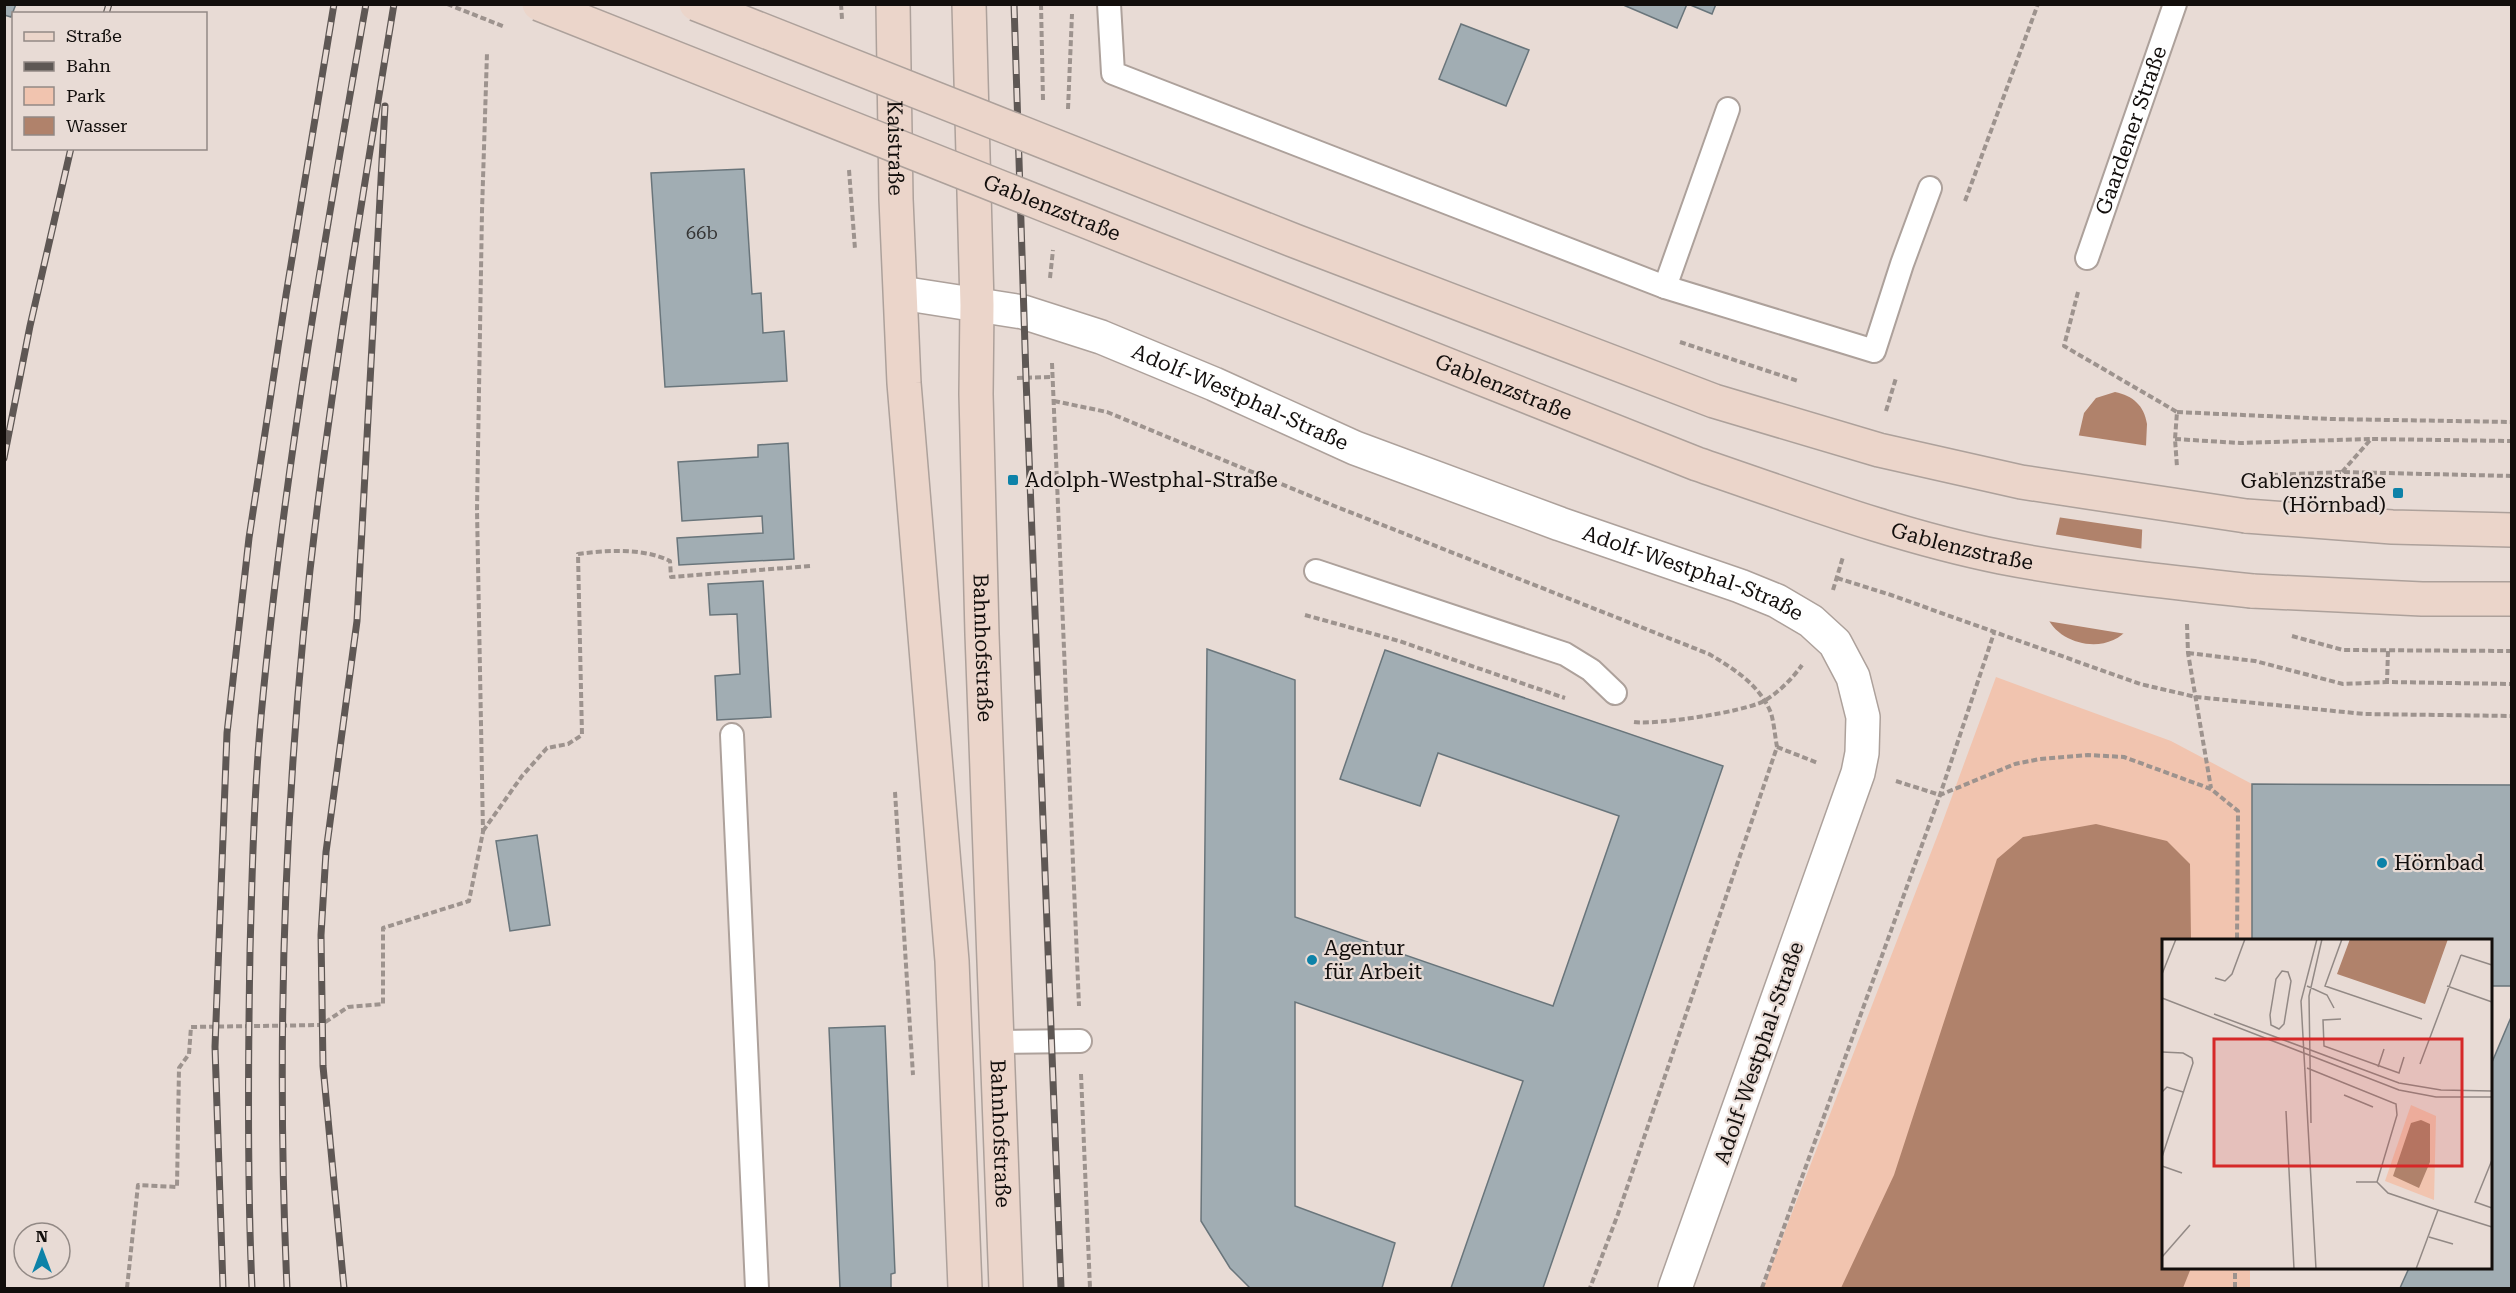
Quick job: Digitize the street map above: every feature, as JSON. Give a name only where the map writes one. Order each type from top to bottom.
[{"type":"main road","name":"Gablenzstraße","points":[[539,4],[1697,464],[1875,524],[2000,556],[2148,580],[2252,591],[2422,599],[2511,599]]},
{"type":"main road","points":[[696,4],[1295,241],[1714,401],[1879,450],[2021,482],[2246,516],[2392,527],[2511,530]]},
{"type":"main road","name":"Kaistraße","points":[[893,4],[896,200],[901,293]]},
{"type":"main road","name":"Bahnhofstraße","points":[[969,4],[977,304],[976,394],[982,634],[1006,1288]]},
{"type":"main road","name":"Bahnhofstraße","points":[[901,293],[904,383],[952,961],[965,1288]]},
{"type":"street","name":"Adolf-Westphal-Straße","points":[[901,293],[1023,312],[1101,337],[1214,384],[1355,448],[1560,524],[1740,586],[1787,607],[1811,621],[1834,643],[1853,677],[1863,717],[1862,753],[1858,773],[1676,1288]]},
{"type":"lane","points":[[1109,4],[1113,73],[1665,287],[1874,351],[1930,188]]},
{"type":"lane","name":"Gaardener Straße","points":[[2087,258],[2175,4]]},
{"type":"lane","points":[[1665,287],[1728,109]]},
{"type":"lane","points":[[1316,571],[1565,654],[1591,670],[1615,693]]},
{"type":"lane","points":[[732,735],[757,1288]]},
{"type":"lane","points":[[996,1042],[1080,1041]]},
{"type":"path","points":[[1041,4],[1043,104]]},
{"type":"path","points":[[1068,121],[1072,4]]},
{"type":"path","points":[[835,18],[846,22]]},
{"type":"path","points":[[127,1288],[138,1185],[177,1187],[179,1068],[189,1054],[191,1027],[321,1025],[348,1007],[383,1004],[383,928],[469,901],[483,831],[477,510],[487,53]]},
{"type":"path","points":[[1032,96],[1054,105]]},
{"type":"path","points":[[1065,110],[1076,114]]},
{"type":"path","points":[[1054,244],[1050,266],[1050,320],[1090,1288]]},
{"type":"path","points":[[1678,341],[1799,381]]},
{"type":"path","points":[[1054,401],[1107,412],[1332,505],[1709,654],[1745,676],[1764,701],[1771,714],[1777,747],[1618,1214],[1590,1288]]},
{"type":"path","points":[[1878,405],[1890,408]]},
{"type":"path","points":[[2177,412],[2331,419],[2511,422]]},
{"type":"path","points":[[2175,439],[2240,443],[2371,439],[2511,441]]},
{"type":"path","points":[[2342,472],[2371,439]]},
{"type":"path","points":[[2174,467],[2185,469]]},
{"type":"path","points":[[2264,475],[2342,472],[2511,476]]},
{"type":"path","points":[[483,831],[522,776],[547,748],[568,744],[582,735],[578,554],[595,552],[656,554],[670,561],[671,577],[810,566]]},
{"type":"path","points":[[1837,578],[1891,594],[2140,684],[2196,697],[2364,714],[2511,716]]},
{"type":"path","points":[[1305,615],[1399,641]]},
{"type":"path","points":[[1762,1288],[1940,795],[1994,633]]},
{"type":"path","points":[[2287,634],[2343,650],[2511,651]]},
{"type":"path","points":[[2387,682],[2388,651]]},
{"type":"path","points":[[2188,653],[2255,661],[2343,684],[2387,682],[2511,684]]},
{"type":"path","points":[[1777,747],[1824,766],[1885,777],[1940,795],[2015,764],[2065,756],[2088,755],[2124,757],[2211,789],[2238,811],[2237,939]]},
{"type":"path","points":[[2235,1269],[2235,1288]]},
{"type":"green space","points":[[1996,677],[2171,741],[2252,784],[2252,939],[2162,939],[2162,1269],[2250,1269],[2250,1288],[1763,1288],[1940,829]]},
{"type":"water","points":[[2115,392],[2137,402],[2146,417],[2147,424],[2139,600],[2131,624],[2120,636],[2109,642],[2084,643],[2061,634],[2052,625],[2046,614],[2044,586],[2084,413],[2096,398]]},
{"type":"water","points":[[2096,824],[2167,841],[2190,864],[2191,939],[2162,939],[2162,1269],[2191,1269],[2183,1288],[1841,1288],[1894,1175],[1997,859],[2023,837]]},
{"type":"pier","points":[[2076,435],[2149,446],[2145,530],[2057,517]]},
{"type":"pier","points":[[2053,534],[2144,549],[2142,600],[2138,615],[2126,634],[2047,621],[2040,600],[2041,585]]},
{"type":"building","points":[[4,4],[16,4],[11,17],[4,15]]},
{"type":"building","points":[[1621,4],[1687,4],[1677,28]]},
{"type":"building","points":[[1688,4],[1716,4],[1712,14]]},
{"type":"building","points":[[1461,24],[1529,50],[1506,106],[1439,79]]},
{"type":"building","points":[[744,169],[752,294],[761,293],[763,333],[784,331],[787,381],[665,387],[651,173]]},
{"type":"building","points":[[788,443],[794,559],[679,565],[677,538],[763,533],[762,516],[682,521],[678,462],[758,457],[758,445]]},
{"type":"building","points":[[763,581],[771,717],[717,720],[715,676],[740,674],[737,614],[710,615],[708,584]]},
{"type":"building","name":"Agentur für Arbeit","points":[[1207,649],[1295,680],[1295,917],[1553,1006],[1619,816],[1438,753],[1420,806],[1340,779],[1385,650],[1723,766],[1543,1288],[1451,1288],[1523,1081],[1295,1002],[1295,1206],[1395,1243],[1382,1288],[1250,1288],[1230,1268],[1201,1221]]},
{"type":"building","name":"Hörnbad","points":[[2252,784],[2512,785],[2512,986],[2492,986],[2492,939],[2252,939]]},
{"type":"building","points":[[537,835],[550,925],[510,931],[496,841]]},
{"type":"building","points":[[2512,1015],[2512,1288],[2400,1288],[2409,1269],[2492,1269],[2492,1062]]},
{"type":"building","points":[[885,1026],[895,1273],[891,1274],[891,1288],[840,1288],[829,1028]]},
{"type":"railway","points":[[107,12],[109,4]]},
{"type":"railway","points":[[223,1288],[215,1047],[227,733],[249,538],[334,4]]},
{"type":"railway","points":[[252,1288],[248,1077],[249,993],[254,834],[261,717],[281,538],[306,360],[366,4]]},
{"type":"railway","points":[[287,1288],[282,1086],[283,984],[286,883],[299,680],[329,419],[394,4]]},
{"type":"railway","points":[[1014,4],[1061,1288]]},
{"type":"railway","points":[[344,1288],[323,1066],[321,935],[326,852],[357,621],[385,106]]},
{"type":"railway","points":[[4,458],[30,326],[71,150]]},
{"type":"place","name":"Adolph-Westphal-Straße","points":[[1013,480]]},
{"type":"place","name":"Gablenzstraße (Hörnbad)","points":[[2398,493]]},
{"type":"place","name":"Hörnbad","points":[[2382,863]]},
{"type":"place","name":"Agentur für Arbeit","points":[[1312,960]]}]
